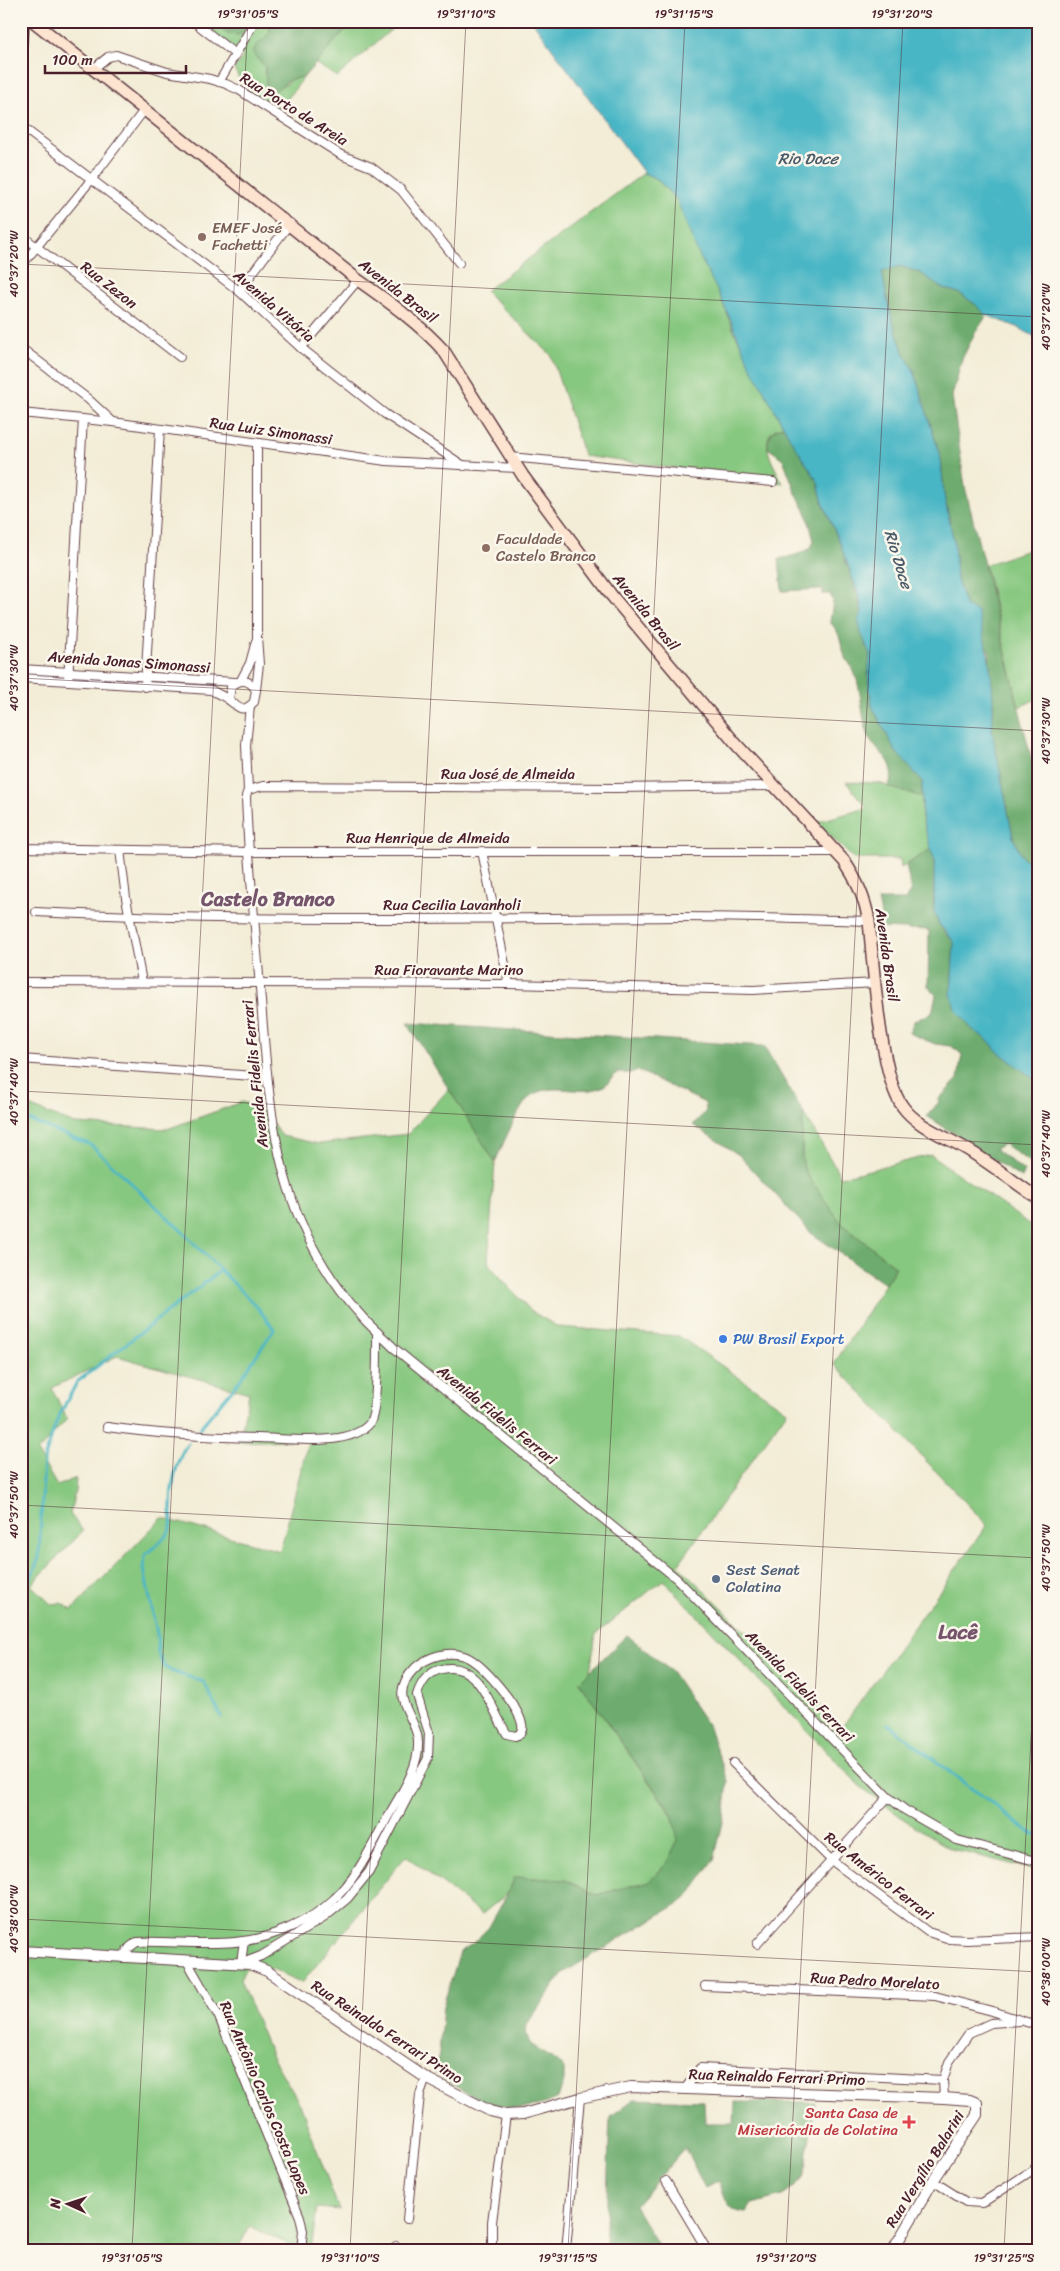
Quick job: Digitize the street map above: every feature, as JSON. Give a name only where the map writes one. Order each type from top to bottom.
[{"type":"main road","name":"Avenida Brasil","points":[[33,21],[290,223],[358,280],[418,325],[444,351],[510,457],[623,609],[735,742],[835,852],[857,882],[869,920],[889,1074],[903,1108],[935,1132],[972,1152],[1039,1199]]},
{"type":"street","points":[[193,21],[235,54]]},
{"type":"street","points":[[218,82],[255,21]]},
{"type":"street","name":"Rua Porto de Areia","points":[[94,69],[108,57],[116,54],[167,72],[218,82],[239,90],[341,155],[371,167],[388,178],[401,190],[432,227],[459,263]]},
{"type":"street","points":[[21,266],[91,180],[144,109]]},
{"type":"street","name":"Avenida Vitória","points":[[21,126],[239,291],[301,348],[385,414],[464,466]]},
{"type":"street","points":[[239,291],[290,223]]},
{"type":"street","name":"Rua Zezon","points":[[21,235],[180,357]]},
{"type":"street","points":[[301,348],[358,280]]},
{"type":"street","points":[[21,348],[88,399],[113,422]]},
{"type":"street","name":"Rua Luiz Simonassi","points":[[21,414],[113,422],[386,461],[518,468]]},
{"type":"street","points":[[68,681],[83,419]]},
{"type":"street","points":[[144,687],[160,429]]},
{"type":"street","points":[[257,444],[257,637],[259,664],[254,702],[250,706],[238,708],[229,699],[231,687],[238,681],[250,663],[257,637]]},
{"type":"street","points":[[510,457],[773,482]]},
{"type":"street","name":"Avenida Jonas Simonassi","points":[[21,669],[238,681]]},
{"type":"street","name":"Avenida Jonas Simonassi","points":[[21,678],[211,690],[229,699]]},
{"type":"street","points":[[238,681],[253,684],[256,690]]},
{"type":"street","name":"Avenida Fidelis Ferrari","points":[[250,706],[246,745],[248,852],[267,1077],[280,1163],[300,1224],[332,1278],[364,1320],[377,1332],[511,1445],[677,1579],[888,1796],[937,1830],[956,1840],[1039,1862]]},
{"type":"street","name":"Rua José de Almeida","points":[[247,793],[263,786],[615,788],[774,786]]},
{"type":"street","name":"Rua Henrique de Almeida","points":[[21,848],[248,852],[835,852]]},
{"type":"street","points":[[120,850],[142,982]]},
{"type":"street","points":[[482,851],[509,984]]},
{"type":"street","name":"Rua Cecilia Lavanholi","points":[[36,912],[130,917],[495,919],[683,917],[869,920]]},
{"type":"street","name":"Rua Fioravante Marino","points":[[21,982],[509,984],[754,990],[876,983]]},
{"type":"street","points":[[21,1059],[267,1077]]},
{"type":"street","points":[[107,1427],[178,1435],[221,1437],[317,1440],[349,1436],[361,1431],[370,1422],[374,1406],[377,1332]]},
{"type":"street","points":[[122,1958],[130,1947],[137,1942],[244,1941],[273,1935],[305,1919],[334,1899],[356,1873],[398,1797],[417,1754],[417,1734],[404,1707],[404,1688],[407,1677],[427,1659],[444,1654],[462,1655],[476,1662],[499,1688],[519,1716],[523,1728],[520,1734],[515,1736],[507,1734],[479,1684],[467,1672],[458,1668],[440,1669],[426,1677],[417,1695],[429,1733],[428,1758],[369,1872],[347,1899],[325,1917],[260,1956],[242,1963],[244,1941]]},
{"type":"street","points":[[404,1707],[412,1701],[419,1705]]},
{"type":"street","name":"Rua Américo Ferrari","points":[[734,1763],[831,1860],[928,1932],[950,1940],[1039,1937]]},
{"type":"street","points":[[757,1944],[888,1796]]},
{"type":"street","name":"Rua Reinaldo Ferrari Primo","points":[[21,1951],[122,1958],[242,1963],[267,1971],[426,2078],[490,2112],[506,2116],[523,2114],[580,2098],[631,2088],[944,2098],[970,2100],[977,2103]]},
{"type":"street","name":"Rua Antônio Carlos Costa Lopes","points":[[187,1961],[218,2017],[300,2217],[303,2231],[302,2249]]},
{"type":"street","name":"Rua Pedro Morelato","points":[[705,1986],[935,1996],[1039,2026]]},
{"type":"street","points":[[944,2098],[943,2080],[949,2062],[969,2033],[991,2023],[1023,2020]]},
{"type":"street","points":[[684,2089],[700,2068],[943,2080]]},
{"type":"street","points":[[407,2219],[420,2095],[426,2078]]},
{"type":"street","points":[[566,2250],[580,2098]]},
{"type":"street","name":"Rua Vergílio Balarini","points":[[893,2250],[933,2181],[976,2115],[977,2103]]},
{"type":"street","points":[[492,2250],[492,2222],[506,2116]]},
{"type":"street","points":[[933,2181],[966,2202],[982,2203],[1039,2166]]},
{"type":"street","points":[[666,2181],[707,2250]]},
{"type":"green space","points":[[192,21],[215,21],[227,34],[253,21],[268,21],[270,32],[255,47],[253,54],[265,67],[264,74],[286,85],[291,79],[304,77],[279,110],[271,107],[247,89],[234,69],[243,56]]},
{"type":"green space","points":[[215,21],[253,21],[240,35],[227,34]]},
{"type":"green space","points":[[268,21],[355,21],[344,26],[344,31],[304,77],[291,79],[276,90],[266,86],[265,67],[253,54],[255,47],[270,32]]},
{"type":"green space","points":[[355,21],[401,21],[337,77],[315,63],[344,31],[343,25]]},
{"type":"green space","points":[[644,173],[657,179],[677,200],[734,331],[783,426],[774,430],[769,436],[767,443],[771,460],[783,483],[584,456],[551,355],[485,291]]},
{"type":"green space","points":[[900,266],[921,273],[940,287],[959,293],[987,315],[975,333],[962,359],[952,396],[965,487],[1039,790],[1039,873],[1021,855],[1013,837],[992,731],[993,715],[989,651],[966,607],[956,577],[954,542],[944,495],[941,459],[914,371],[902,348],[887,297],[882,272]]},
{"type":"green space","points":[[783,426],[818,482],[822,501],[841,546],[858,597],[870,654],[872,706],[896,752],[922,780],[922,797],[888,787],[891,777],[889,763],[876,748],[868,734],[855,674],[845,656],[840,638],[830,622],[833,601],[830,594],[822,594],[824,589],[782,591],[779,559],[810,549],[814,541],[807,514],[796,493],[783,459],[768,448],[768,440],[771,434]]},
{"type":"green space","points":[[1039,546],[1039,698],[1019,707],[985,565]]},
{"type":"green space","points":[[846,782],[878,783],[922,797],[922,818],[931,849],[901,868],[900,859],[854,859],[816,822],[867,808]]},
{"type":"green space","points":[[931,849],[934,862],[934,909],[943,931],[954,942],[951,994],[972,1029],[991,1042],[996,1050],[1039,1083],[1039,1169],[1004,1144],[995,1149],[1024,1171],[1021,1178],[927,1116],[939,1102],[938,1100],[958,1079],[962,1054],[951,1046],[935,1044],[909,1033],[914,1021],[932,1013],[936,995],[928,986],[929,930],[879,928],[881,915],[878,900],[905,900],[911,890],[906,865]]},
{"type":"green space","points":[[407,1023],[764,1046],[803,1112],[802,1157],[804,1169],[842,1224],[896,1267],[885,1284],[811,1233],[739,1155],[693,1125],[706,1111],[705,1103],[637,1070],[633,1073],[616,1073],[604,1086],[593,1090],[547,1090],[538,1092],[530,1097],[515,1118],[495,1162]]},
{"type":"green space","points":[[449,1089],[495,1162],[488,1260],[490,1266],[531,1311],[558,1327],[679,1336],[787,1411],[678,1565],[842,1727],[987,1525],[834,1364],[896,1267],[842,1224],[810,1180],[804,1169],[802,1157],[803,1112],[841,1177],[931,1155],[1039,1231],[1039,1871],[951,1849],[905,1820],[860,1786],[663,1580],[596,1634],[590,1671],[579,1682],[672,1815],[679,1840],[668,1862],[650,1881],[596,1895],[565,1880],[515,1877],[508,1893],[482,1914],[406,1856],[302,1983],[273,1969],[246,1967],[240,1980],[271,2055],[300,2104],[339,2210],[317,2208],[311,2250],[301,2250],[250,2226],[237,2250],[21,2250],[21,1103],[75,1124],[167,1129],[242,1102],[262,1109],[282,1136],[319,1144],[408,1134]],"holes":[[[117,1356],[249,1393],[239,1442],[309,1439],[280,1551],[162,1518],[72,1610],[61,1603],[51,1604],[31,1585],[83,1531],[70,1514],[76,1478],[57,1486],[37,1452],[67,1419],[52,1388]]]},
{"type":"green space","points":[[627,1635],[671,1671],[708,1726],[728,1781],[724,1818],[714,1860],[686,1899],[563,1973],[527,2024],[526,2032],[529,2043],[558,2062],[564,2069],[564,2081],[558,2098],[533,2107],[519,2108],[492,2104],[467,2093],[433,2071],[439,2054],[443,2006],[460,1952],[472,1944],[489,1927],[515,1877],[565,1880],[596,1895],[650,1881],[668,1862],[678,1840],[672,1814],[579,1682]]},
{"type":"green space","points":[[634,2099],[704,2101],[705,2123],[734,2123],[735,2102],[815,2102],[804,2178],[782,2196],[752,2204],[746,2213],[740,2212],[735,2210],[728,2202],[719,2181],[705,2188],[685,2148],[635,2206],[661,2250],[605,2250],[610,2117]]},
{"type":"water","name":"Rio Doce","points":[[532,21],[1039,21],[1039,339],[1017,327],[986,315],[975,304],[959,293],[940,287],[921,273],[900,266],[882,272],[893,323],[902,348],[914,371],[941,459],[944,495],[954,542],[956,577],[966,607],[977,611],[985,640],[991,670],[993,700],[992,731],[1013,837],[1021,855],[1039,873],[1039,1083],[972,1029],[955,1009],[951,994],[954,942],[939,924],[934,912],[934,860],[922,818],[922,781],[896,752],[872,706],[868,678],[870,654],[861,633],[858,619],[862,613],[859,597],[822,500],[818,482],[790,438],[750,365],[720,296],[696,249],[677,200],[657,179],[644,173]]},
{"type":"waterway","points":[[21,1117],[91,1145],[184,1233],[258,1308],[274,1329],[240,1380],[199,1429]]},
{"type":"waterway","points":[[21,1589],[30,1580],[39,1558],[44,1460],[57,1420],[77,1382],[221,1270]]},
{"type":"waterway","points":[[188,1443],[180,1457],[173,1482],[170,1530],[145,1555],[144,1569],[157,1634],[158,1654],[164,1666],[171,1671],[204,1682],[221,1717]]},
{"type":"waterway","points":[[888,1724],[1021,1826],[1039,1837]]},
{"type":"place","name":"EMEF José Fachetti","points":[[202,237]]},
{"type":"place","name":"Faculdade Castelo Branco","points":[[486,548]]},
{"type":"place","name":"PW Brasil Export","points":[[723,1339]]},
{"type":"place","name":"Sest Senat Colatina","points":[[716,1579]]},
{"type":"place","name":"Santa Casa de Misericórdia de Colatina","points":[[909,2122]]},
{"type":"district","name":"Castelo Branco","points":[[268,899]]},
{"type":"district","name":"Lacê","points":[[958,1632]]}]
